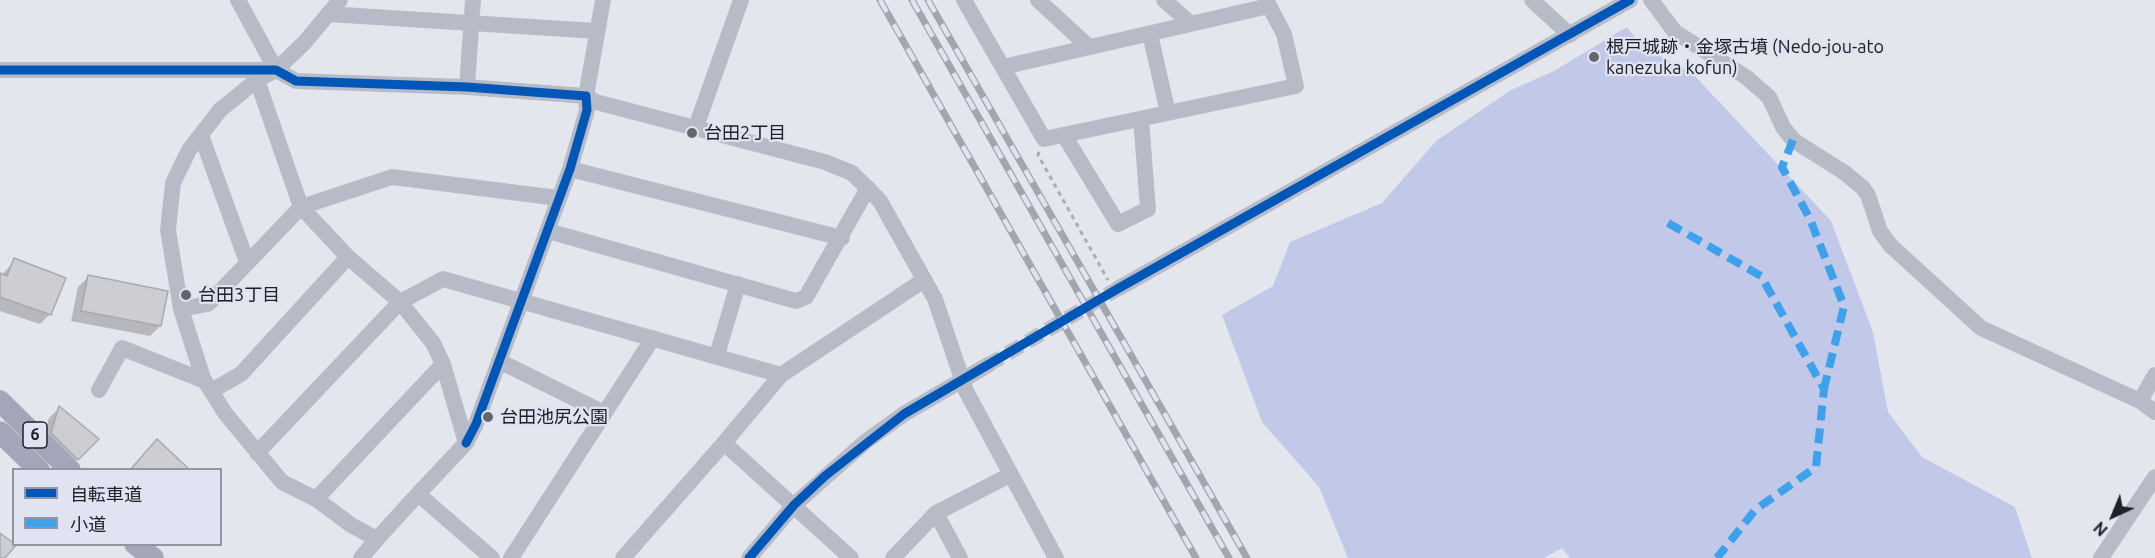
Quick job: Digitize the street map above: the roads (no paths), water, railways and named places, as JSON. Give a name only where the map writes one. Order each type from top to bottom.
[{"type":"highway","name":"6","points":[[0,401],[68,468]]},
{"type":"highway","name":"6","points":[[1,434],[37,468]]},
{"type":"highway","points":[[138,546],[154,558]]},
{"type":"highway","points":[[145,546],[154,558]]},
{"type":"street","points":[[238,0],[276,70]]},
{"type":"street","points":[[340,0],[304,43],[276,70],[257,80],[220,110],[189,150],[173,183],[168,230],[181,309],[208,386],[225,413],[282,482],[316,499],[351,525],[377,539]]},
{"type":"street","points":[[467,87],[473,0]]},
{"type":"street","points":[[361,558],[466,443],[570,169],[586,110],[586,96],[603,0]]},
{"type":"street","points":[[696,127],[741,0]]},
{"type":"street","points":[[964,0],[1003,68],[1044,139],[1296,86],[1284,34],[1267,3],[1191,24],[1003,68]]},
{"type":"street","points":[[1038,0],[1089,47]]},
{"type":"street","points":[[1164,0],[1191,24]]},
{"type":"street","points":[[1532,0],[1570,35]]},
{"type":"street","points":[[1114,285],[1630,0]]},
{"type":"street","points":[[1651,0],[1675,32],[1746,77],[1769,97],[1783,127],[1793,140],[1845,173],[1863,188],[1869,195],[1880,231],[1890,245],[1981,327],[2140,401],[2155,412]]},
{"type":"street","points":[[328,14],[597,31]]},
{"type":"street","points":[[1150,34],[1168,113]]},
{"type":"street","points":[[0,70],[276,70],[296,81],[467,87],[586,96],[596,102],[825,162],[852,173],[880,201],[935,299],[962,381],[1056,558]]},
{"type":"street","points":[[257,80],[301,207],[348,257],[400,302],[433,343],[443,364],[466,443]]},
{"type":"street","points":[[1064,135],[1118,224],[1148,209],[1141,118]]},
{"type":"street","points":[[201,135],[247,262]]},
{"type":"street","points":[[570,169],[842,238]]},
{"type":"street","points":[[181,309],[208,304],[301,207],[392,177],[558,198]]},
{"type":"street","points":[[548,231],[796,301],[806,297],[842,238],[868,188]]},
{"type":"street","points":[[99,390],[122,348],[208,386],[241,374],[348,257]]},
{"type":"street","points":[[257,453],[400,302],[443,279],[521,299],[781,375]]},
{"type":"street","points":[[623,558],[781,375],[924,280]]},
{"type":"street","points":[[717,355],[738,284]]},
{"type":"street","points":[[511,558],[653,338]]},
{"type":"street","points":[[499,361],[604,413]]},
{"type":"street","points":[[316,499],[443,364]]},
{"type":"street","points":[[749,558],[794,505],[865,442],[904,414],[988,365]]},
{"type":"street","points":[[2140,401],[2155,375]]},
{"type":"street","points":[[724,443],[851,558]]},
{"type":"street","points":[[893,558],[936,513],[1010,475]]},
{"type":"street","points":[[2101,558],[2155,477]]},
{"type":"street","points":[[418,494],[492,558]]},
{"type":"street","points":[[936,513],[960,558]]},
{"type":"tunnel","points":[[988,365],[1119,288]]},
{"type":"railway","points":[[880,0],[1196,558]]},
{"type":"railway","points":[[912,0],[1229,558]]},
{"type":"railway","points":[[928,0],[1247,558]]},
{"type":"place","name":"根戸城跡・金塚古墳 (Nedo-jou-ato kanezuka kofun)","points":[[1594,57]]},
{"type":"place","name":"台田2丁目","points":[[692,133]]},
{"type":"place","name":"台田3丁目","points":[[186,295]]},
{"type":"place","name":"台田池尻公園","points":[[488,417]]}]
